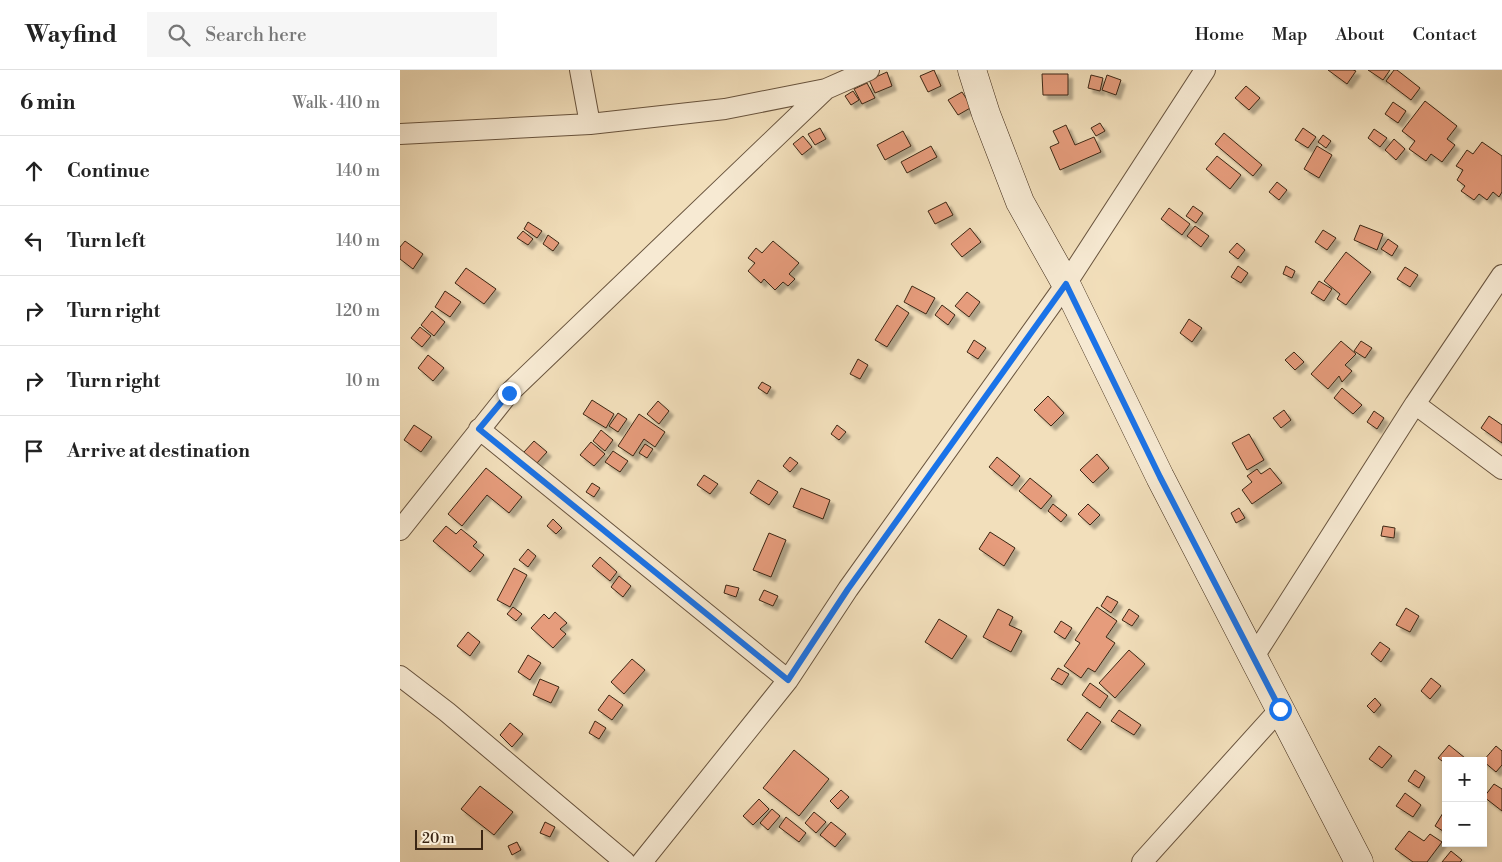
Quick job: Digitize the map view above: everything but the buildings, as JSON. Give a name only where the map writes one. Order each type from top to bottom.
[{"type":"street","points":[[580,70],[590,124]]},
{"type":"street","points":[[400,134],[590,124],[725,109],[826,89],[869,70]]},
{"type":"street","points":[[972,70],[986,114],[1020,202],[1066,284],[1160,477],[1359,862]]},
{"type":"street","points":[[642,862],[788,680],[854,581],[1066,284],[1205,70]]},
{"type":"street","points":[[400,530],[509,393],[826,89]]},
{"type":"street","points":[[1253,658],[1415,404],[1502,275]]},
{"type":"street","points":[[1415,404],[1502,469]]},
{"type":"street","points":[[479,429],[788,680]]},
{"type":"street","points":[[400,676],[447,712],[625,862]]},
{"type":"street","points":[[1142,862],[1280,709]]},
{"type":"route","points":[[509,393],[479,429],[788,680],[848,589],[961,428],[1066,284],[1160,477],[1280,709]]}]
